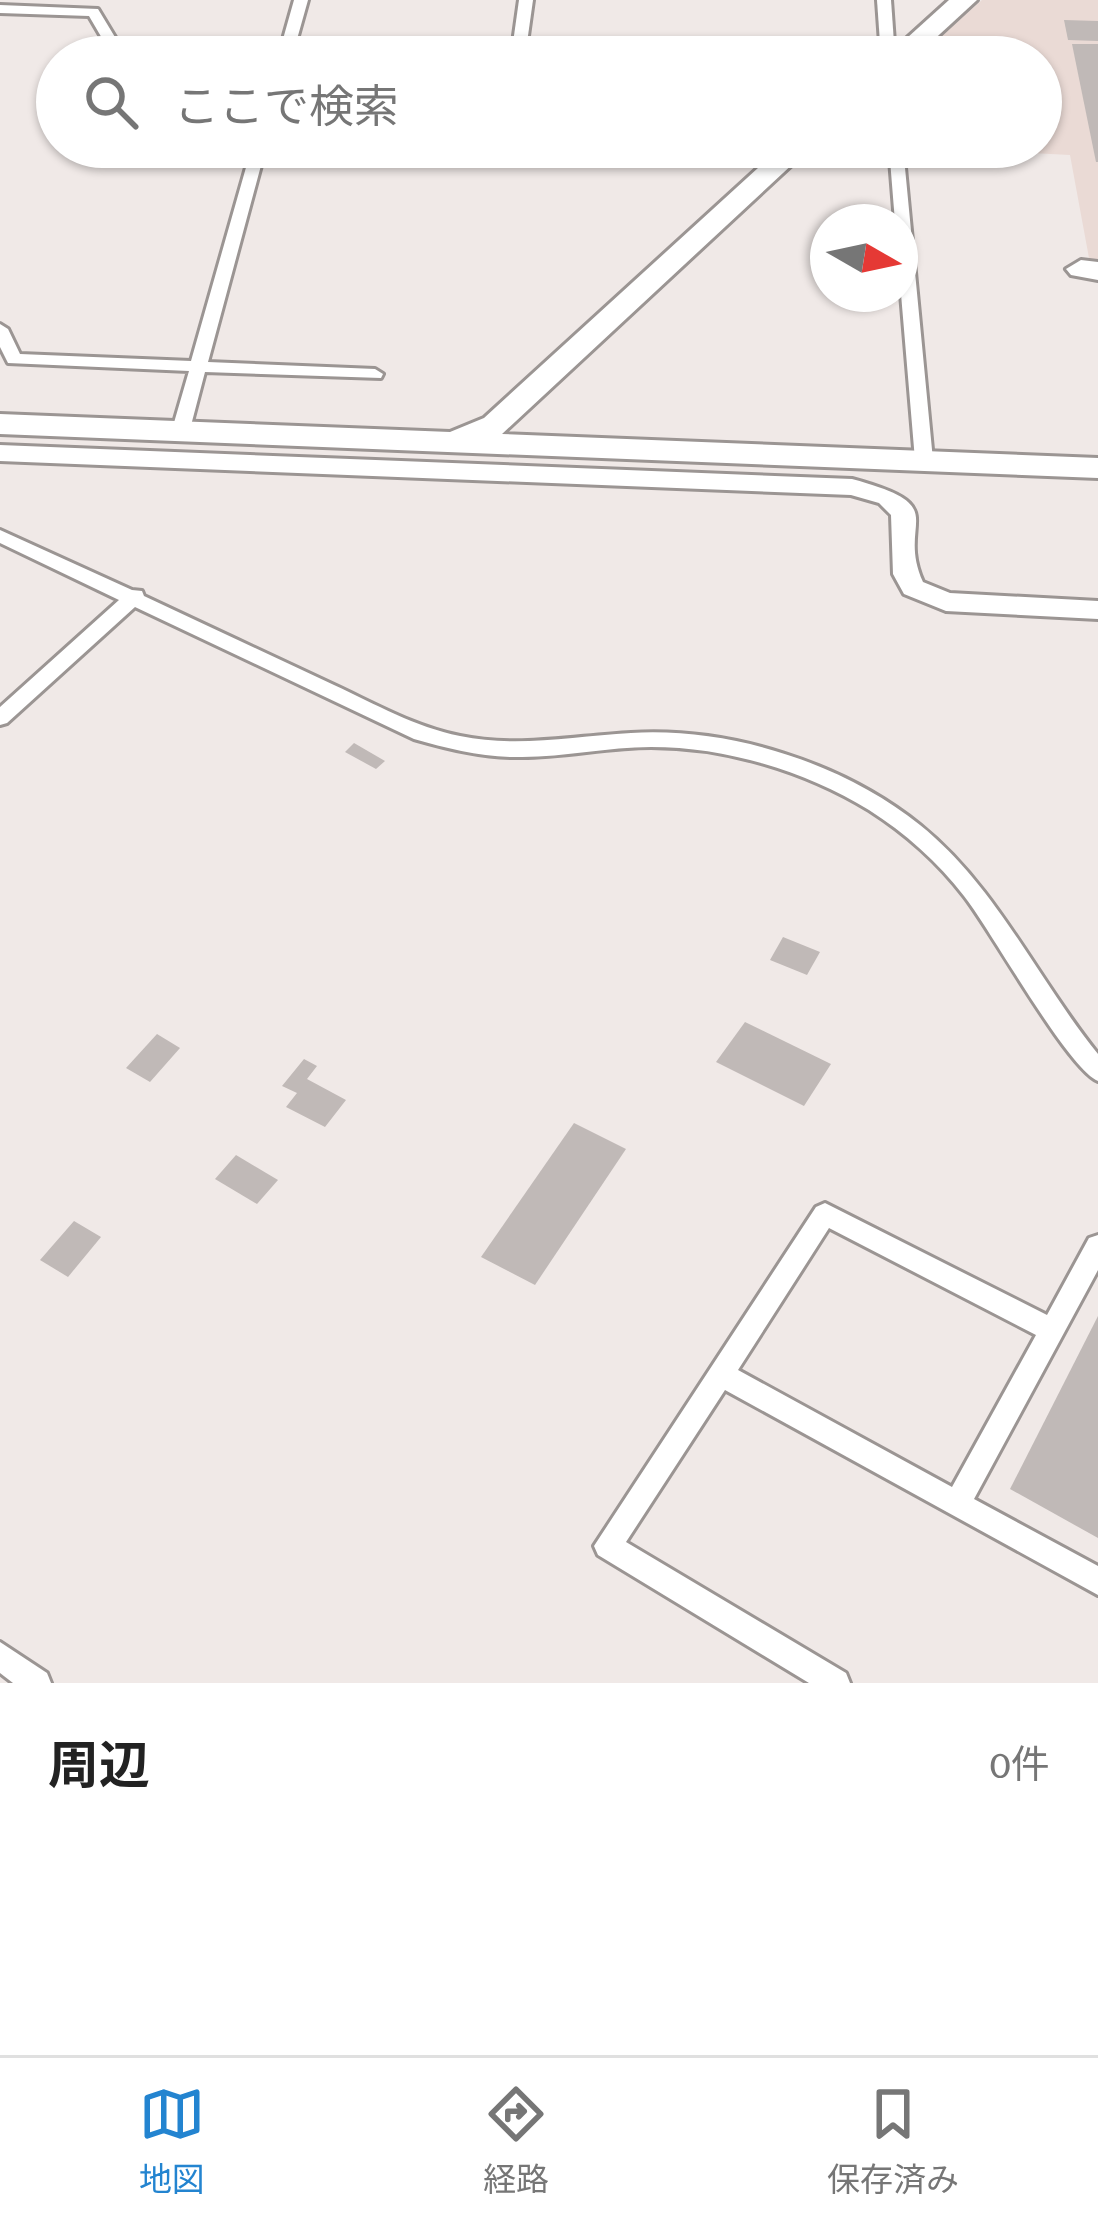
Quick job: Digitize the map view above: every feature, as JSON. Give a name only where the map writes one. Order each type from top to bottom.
[{"type":"street","points":[[923,36],[964,0]]},
{"type":"street","points":[[458,439],[495,424],[773,168]]},
{"type":"street","points":[[0,424],[1098,468]]},
{"type":"street","points":[[0,453],[852,487],[888,497],[904,513],[906,574],[913,588],[946,602],[1098,610]]},
{"type":"lane","points":[[291,36],[301,0]]},
{"type":"lane","points":[[521,36],[526,0]]},
{"type":"lane","points":[[884,0],[887,36]]},
{"type":"lane","points":[[0,9],[93,12],[107,36]]},
{"type":"lane","points":[[181,434],[254,168]]},
{"type":"lane","points":[[898,168],[924,460]]},
{"type":"lane","points":[[0,329],[14,359],[375,374]]},
{"type":"lane","points":[[0,536],[421,734],[469,747],[520,750],[664,740],[721,747],[776,761],[862,794],[919,836],[970,886],[1098,1071]]},
{"type":"lane","points":[[0,718],[136,596]]},
{"type":"lane","points":[[836,1683],[608,1546],[826,1214],[1052,1330]]},
{"type":"lane","points":[[957,1504],[1098,1246]]},
{"type":"lane","points":[[719,1373],[1098,1582]]},
{"type":"lane","points":[[0,1656],[37,1683]]},
{"type":"shaded area","points":[[982,0],[1098,0],[1098,263],[1089,258],[1070,155],[1062,155],[1062,36],[942,36]]},
{"type":"building","points":[[1064,20],[1098,21],[1098,41],[1068,40]]},
{"type":"building","points":[[1072,44],[1098,44],[1098,162],[1096,162]]},
{"type":"building","points":[[354,743],[385,761],[376,769],[345,752]]},
{"type":"building","points":[[783,937],[820,952],[807,975],[770,960]]},
{"type":"building","points":[[745,1022],[831,1064],[804,1106],[716,1062]]},
{"type":"building","points":[[157,1034],[180,1048],[150,1082],[126,1068]]},
{"type":"building","points":[[304,1059],[317,1066],[307,1079],[346,1100],[325,1127],[286,1107],[297,1093],[282,1086]]},
{"type":"building","points":[[574,1123],[626,1149],[535,1285],[481,1257]]},
{"type":"building","points":[[236,1155],[278,1180],[257,1204],[215,1179]]},
{"type":"building","points":[[74,1221],[101,1237],[68,1277],[40,1260]]},
{"type":"building","points":[[1098,1316],[1098,1538],[1010,1489]]}]
